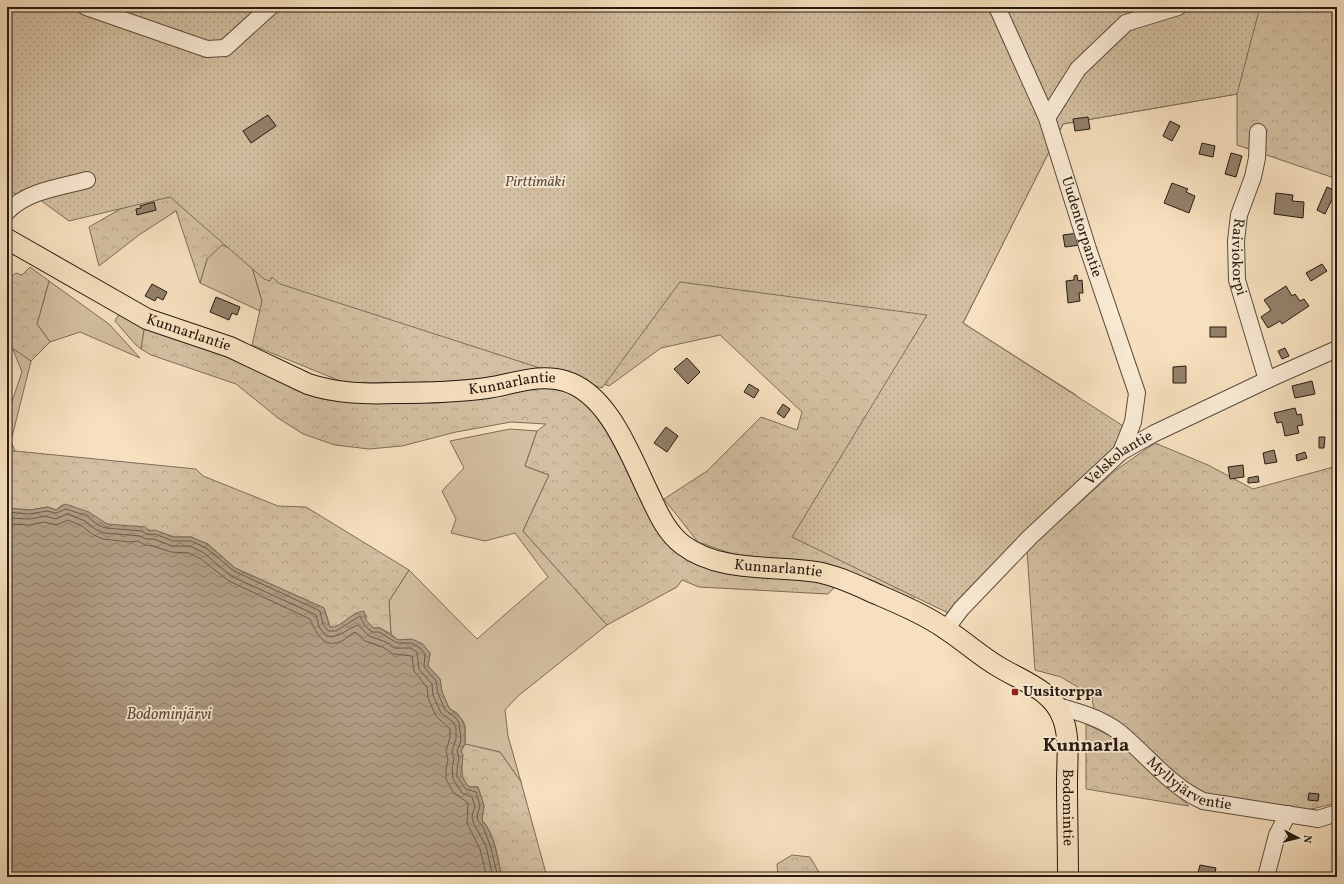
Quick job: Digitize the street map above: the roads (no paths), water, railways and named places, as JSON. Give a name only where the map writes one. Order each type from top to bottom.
[{"type":"main road","name":"Kunnarlantie","points":[[7,239],[147,319],[230,347],[308,384],[322,389],[365,394],[438,393],[491,388],[540,378],[556,379],[568,382],[590,395],[612,420],[660,517],[676,540],[686,548],[700,555],[718,561],[818,573],[846,581],[924,616],[946,629]]},
{"type":"main road","name":"Bodomintie","points":[[946,629],[998,666],[1037,688],[1049,697],[1057,706],[1063,718],[1068,746],[1068,877]]},
{"type":"street","points":[[86,7],[207,49],[225,48],[270,7]]},
{"type":"street","name":"Uudentorpantie","points":[[997,7],[1047,118],[1088,249],[1137,394],[1133,422],[1121,452]]},
{"type":"street","points":[[1047,118],[1078,69],[1126,23],[1178,7]]},
{"type":"street","name":"Raiviokorpi","points":[[1258,132],[1257,158],[1253,177],[1239,215],[1236,241],[1236,280],[1267,380]]},
{"type":"street","points":[[7,211],[24,199],[50,189],[87,180]]},
{"type":"street","name":"Velskolantie","points":[[946,629],[961,608],[1030,537],[1121,452],[1153,434],[1267,380],[1337,349]]},
{"type":"street","name":"Myllyjärventie","points":[[1057,706],[1087,715],[1118,731],[1188,794],[1203,801],[1318,819],[1337,813]]},
{"type":"street","points":[[1266,877],[1277,835],[1288,814]]},
{"type":"water","name":"Bodominjärvi","points":[[65,504],[89,512],[107,524],[145,527],[149,531],[155,530],[174,537],[191,537],[207,544],[235,568],[324,608],[330,627],[339,625],[355,614],[364,611],[366,620],[373,628],[380,628],[398,640],[412,639],[423,644],[430,653],[428,666],[440,679],[442,692],[449,708],[460,717],[465,726],[465,744],[461,751],[463,755],[461,776],[469,787],[478,787],[484,806],[482,820],[493,840],[502,877],[7,877],[7,508],[30,510],[48,507],[56,510]]},
{"type":"place","name":"Uusitorppa","points":[[1015,692]]},
{"type":"district","name":"Kunnarla","points":[[1086,746]]},
{"type":"park label","name":"Pirttimäki","points":[[535,182]]}]
